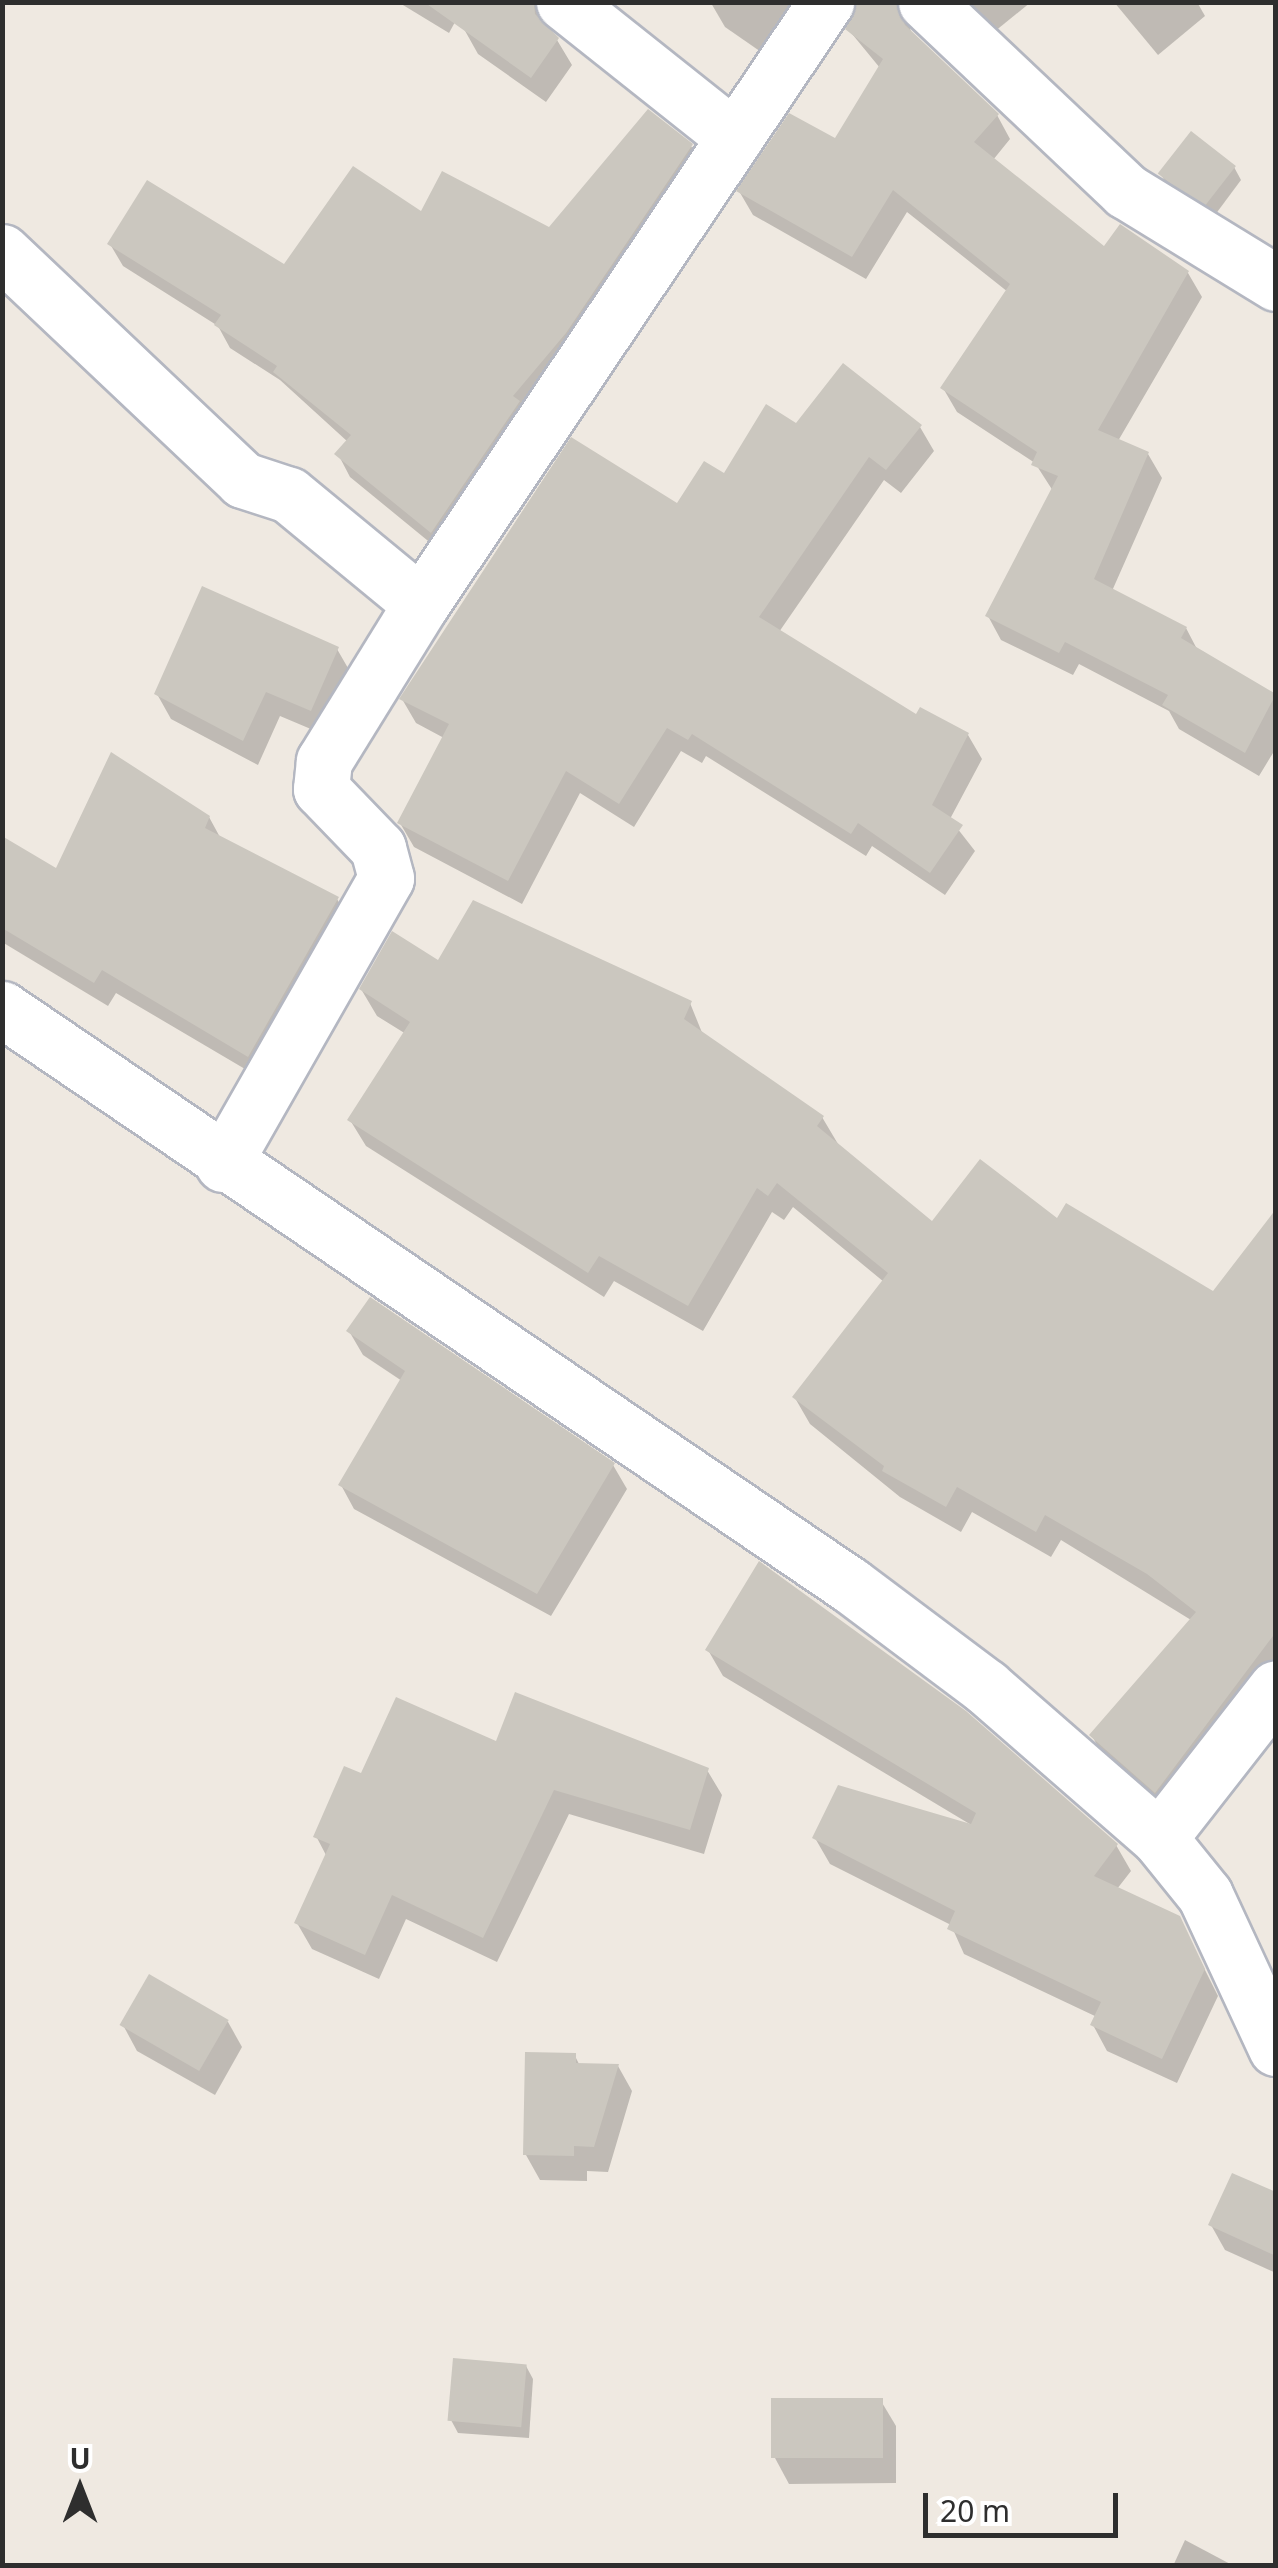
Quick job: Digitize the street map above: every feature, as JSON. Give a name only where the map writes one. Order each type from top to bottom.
[{"type":"street","points":[[564,2],[736,138]]},
{"type":"street","points":[[223,1164],[386,878],[378,848],[322,789],[324,761],[421,604],[826,2]]},
{"type":"street","points":[[926,2],[1126,191],[1276,283]]},
{"type":"street","points":[[2,252],[244,480],[289,495],[421,604]]},
{"type":"street","points":[[2,1009],[223,1164],[850,1585],[986,1687],[1159,1838],[1205,1895],[1276,2048]]},
{"type":"street","points":[[1159,1838],[1276,1688]]},
{"type":"building","points":[[424,2],[534,2],[535,14],[559,38],[531,78]]},
{"type":"building","points":[[857,2],[896,2],[905,25],[999,114],[974,142],[1104,246],[1120,224],[1189,271],[1098,430],[1149,452],[1094,579],[1187,627],[1181,638],[1276,694],[1245,753],[1162,705],[1168,695],[1065,642],[1059,653],[985,616],[1058,476],[1031,465],[1037,452],[940,388],[1010,284],[893,190],[852,257],[736,191],[789,113],[835,138],[883,59],[845,29]]},
{"type":"building","points":[[648,109],[693,144],[566,333],[513,396],[520,401],[431,533],[334,454],[351,435],[273,372],[277,366],[214,325],[221,315],[107,244],[147,180],[284,264],[353,166],[421,211],[442,171],[549,227]]},
{"type":"building","points":[[1191,131],[1236,166],[1203,209],[1158,174]]},
{"type":"building","points":[[843,363],[922,425],[886,470],[869,457],[759,617],[916,714],[920,707],[969,733],[932,805],[963,825],[930,873],[858,823],[851,834],[692,734],[688,740],[667,728],[619,804],[566,771],[508,881],[397,823],[449,724],[399,699],[571,437],[677,503],[704,461],[724,473],[766,404],[796,423]]},
{"type":"building","points":[[202,586],[339,647],[311,711],[266,692],[243,741],[154,694]]},
{"type":"building","points":[[111,752],[210,816],[205,828],[339,897],[248,1057],[102,970],[94,983],[2,928],[2,836],[56,868]]},
{"type":"building","points":[[473,900],[692,1001],[684,1019],[824,1116],[817,1126],[932,1221],[980,1159],[1057,1218],[1066,1203],[1213,1291],[1276,1209],[1276,1632],[1155,1793],[1089,1735],[1196,1612],[1147,1574],[1045,1515],[1036,1532],[957,1487],[946,1507],[882,1471],[884,1466],[792,1397],[888,1273],[777,1183],[768,1196],[757,1188],[688,1306],[599,1256],[588,1273],[347,1120],[410,1022],[359,989],[392,931],[438,960]]},
{"type":"building","points":[[370,1297],[615,1463],[537,1594],[338,1485],[405,1371],[346,1331]]},
{"type":"building","points":[[759,1561],[966,1711],[1118,1844],[1094,1876],[1180,1916],[1205,1969],[1162,2059],[1090,2025],[1101,2002],[947,1929],[955,1911],[812,1838],[838,1785],[971,1824],[976,1813],[705,1650]]},
{"type":"building","points":[[515,1692],[709,1768],[690,1830],[554,1790],[483,1938],[392,1895],[365,1955],[294,1923],[330,1844],[313,1837],[344,1766],[361,1773],[396,1697],[496,1741]]},
{"type":"building","points":[[149,1974],[229,2020],[199,2071],[120,2025]]},
{"type":"building","points":[[525,2052],[576,2053],[576,2063],[619,2064],[594,2147],[574,2146],[574,2156],[523,2155]]},
{"type":"building","points":[[1232,2173],[1276,2192],[1276,2256],[1208,2225]]},
{"type":"building","points":[[453,2358],[527,2364],[521,2427],[448,2421]]},
{"type":"building","points":[[771,2398],[883,2398],[883,2458],[771,2458]]}]
